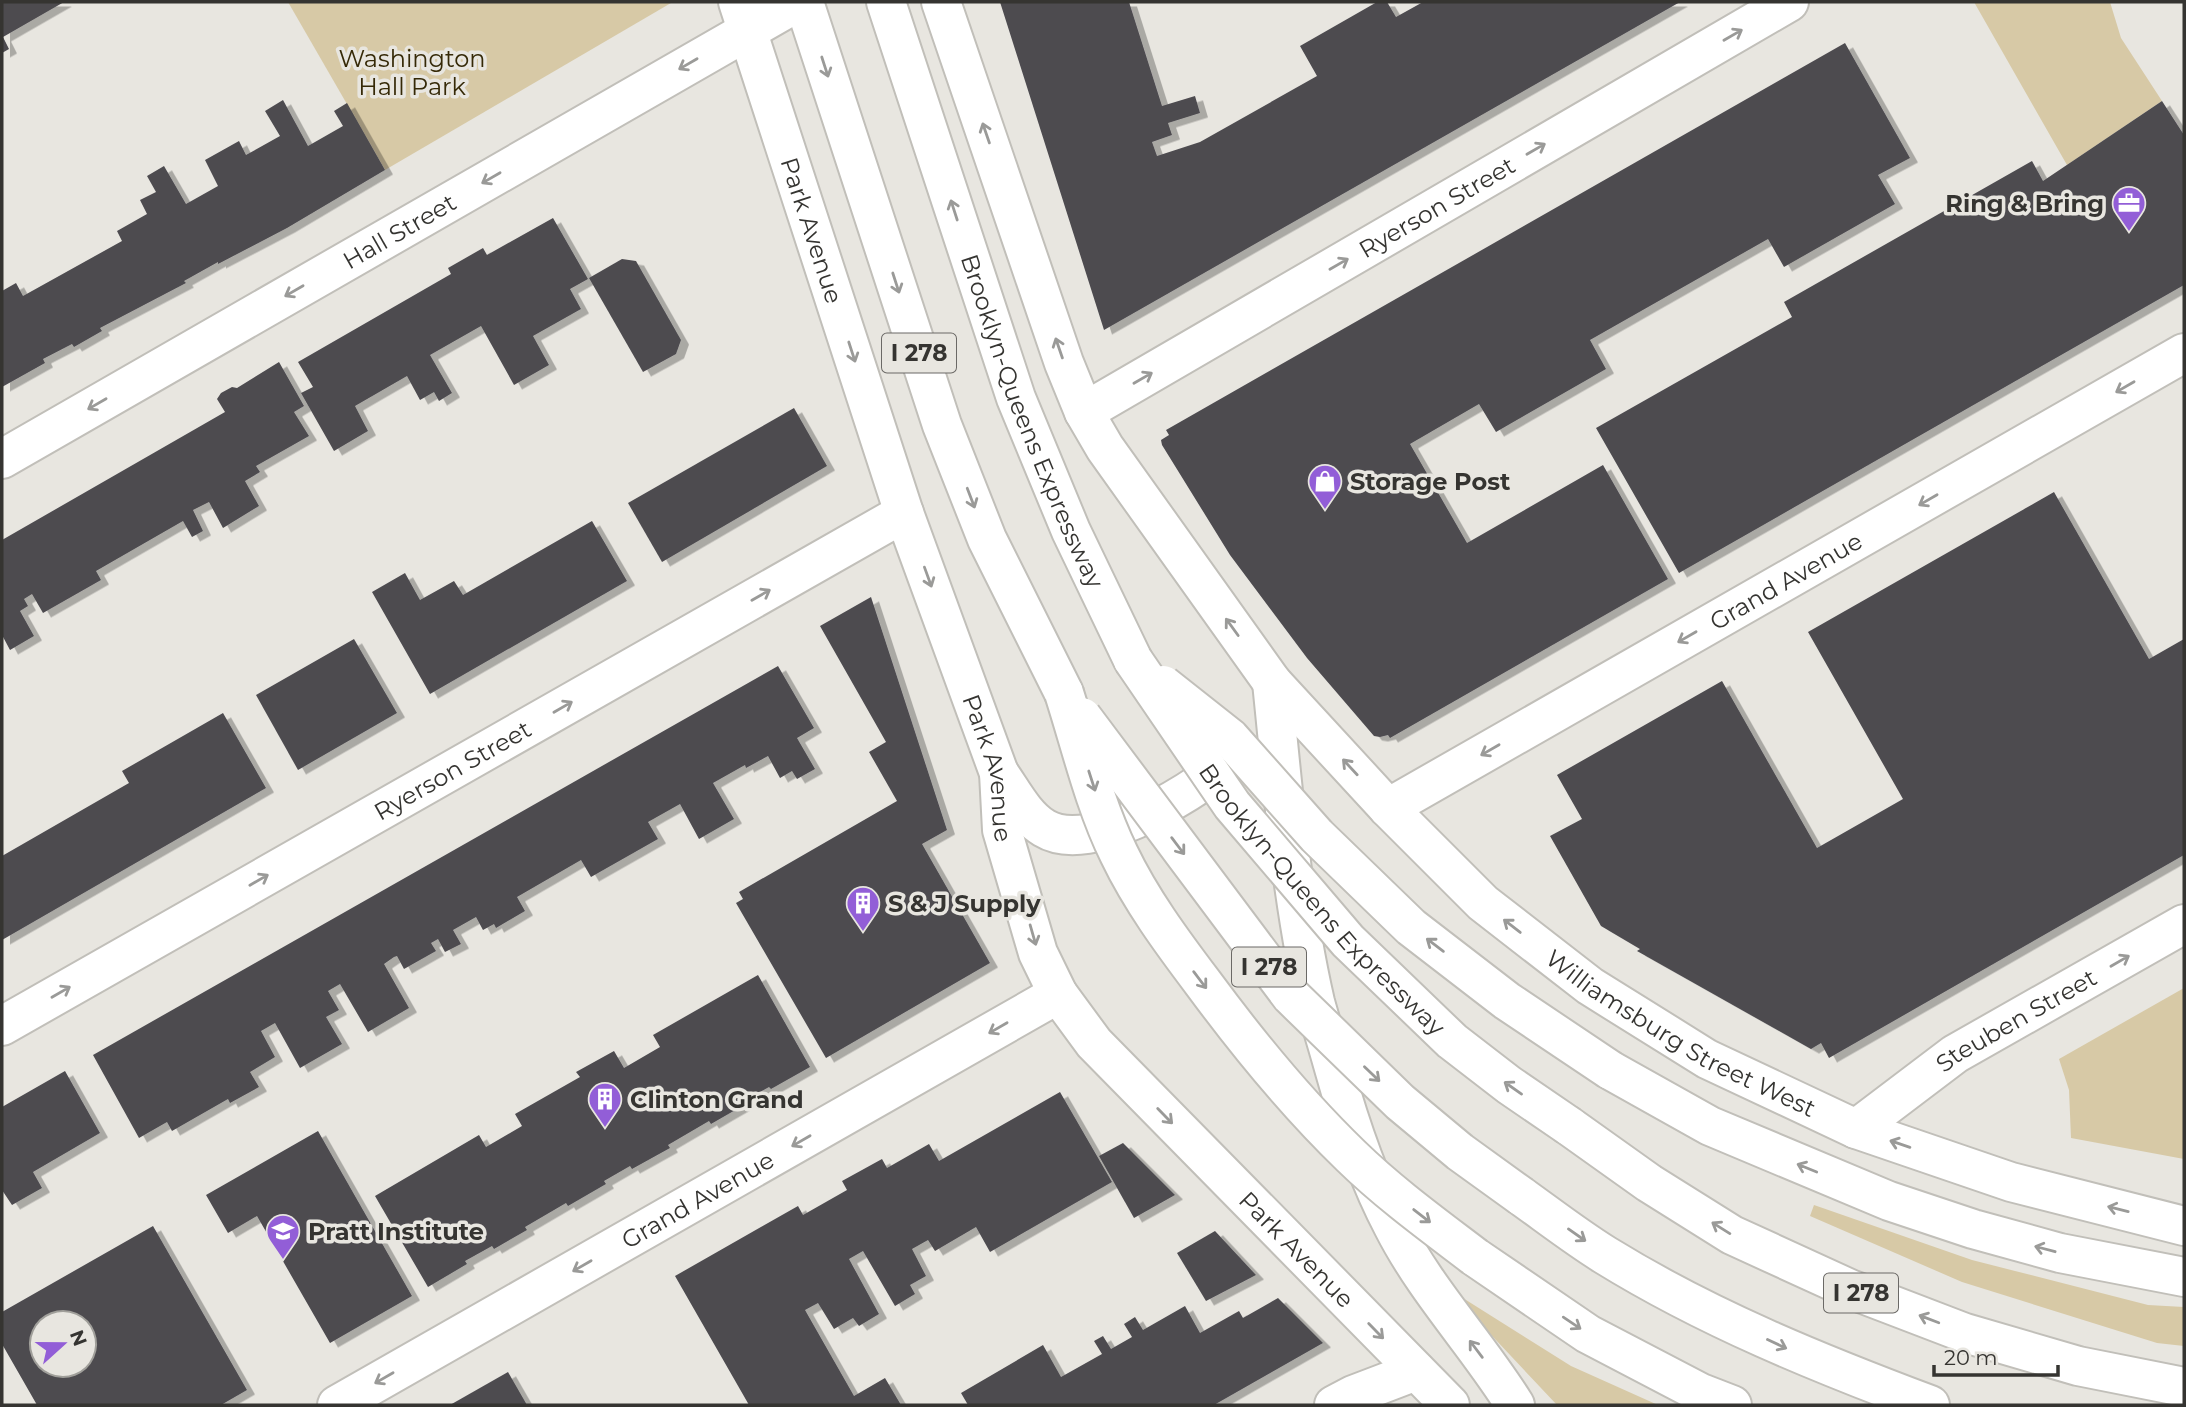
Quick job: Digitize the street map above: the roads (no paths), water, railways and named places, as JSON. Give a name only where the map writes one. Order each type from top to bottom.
[{"type":"main road","name":"Hall Street","points":[[2,459],[743,16],[798,2]]},
{"type":"main road","name":"I 278","points":[[804,2],[942,425],[987,539],[1064,693],[1291,996],[1400,1102],[1460,1152],[1605,1254],[1694,1304],[1815,1362],[1930,1405]]},
{"type":"main road","name":"Brooklyn-Queens Expressway","points":[[886,2],[1016,398],[1071,531],[1133,660],[1232,806],[1348,941],[1452,1041],[1509,1085],[1649,1183],[1732,1235],[1850,1289],[1965,1333],[2078,1366],[2184,1387]]},
{"type":"main road","points":[[942,2],[1064,363],[1084,412],[1105,448],[1272,682],[1289,847],[1304,946],[1316,1003],[1345,1110],[1392,1224],[1410,1258],[1515,1405]]},
{"type":"main road","name":"Ryerson Street","points":[[1084,412],[1789,2]]},
{"type":"main road","name":"Park Avenue","points":[[743,16],[904,513],[999,773],[1002,830],[1038,953],[1058,995],[1094,1043],[1450,1405]]},
{"type":"main road","name":"Grand Avenue","points":[[1388,808],[2184,353]]},
{"type":"main road","name":"Ryerson Street","points":[[2,1026],[904,513]]},
{"type":"main road","points":[[1133,660],[1230,738],[1317,836],[1411,927],[1507,1001],[1610,1070],[1710,1126],[1889,1201],[1973,1229],[2060,1253],[2184,1277]]},
{"type":"main road","points":[[999,773],[1024,809],[1044,828],[1066,835],[1115,827],[1146,815],[1184,794],[1231,760],[1257,727],[1272,682]]},
{"type":"main road","name":"Williamsburg Street West","points":[[1272,682],[1388,808],[1483,904],[1590,986],[1707,1059],[1856,1129],[2011,1182],[2184,1226]]},
{"type":"main road","points":[[1064,693],[1101,809],[1136,886],[1182,956],[1256,1054],[1352,1157],[1412,1209],[1475,1257],[1588,1334],[1732,1405]]},
{"type":"main road","name":"Steuben Street","points":[[1856,1129],[1955,1054],[2184,924]]},
{"type":"main road","name":"Grand Avenue","points":[[337,1405],[1058,995]]},
{"type":"main road","points":[[1334,1405],[1416,1371]]},
{"type":"place","name":"Ring & Bring","points":[[2129,233]]},
{"type":"place","name":"Storage Post","points":[[1325,511]]},
{"type":"place","name":"S & J Supply","points":[[863,933]]},
{"type":"place","name":"Clinton Grand","points":[[605,1129]]},
{"type":"place","name":"Pratt Institute","points":[[283,1261]]},
{"type":"park label","name":"Washington Hall Park","points":[[412,72]]}]
